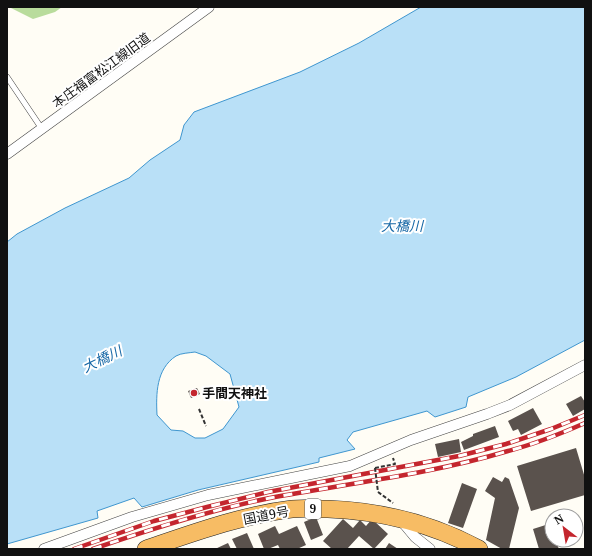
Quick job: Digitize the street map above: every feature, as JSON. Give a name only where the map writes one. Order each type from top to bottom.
[{"type":"highway","name":"国道9号","points":[[146,549],[196,532],[245,518],[292,509],[366,512],[397,511],[419,524],[442,532],[479,549]]},
{"type":"street","name":"本庄福富松江線旧道","points":[[7,154],[210,7]]},
{"type":"street","points":[[44,549],[132,517],[208,495],[350,466],[411,440],[510,405],[585,365]]},
{"type":"street","points":[[397,511],[414,537],[430,549]]},
{"type":"lane","points":[[7,77],[42,129]]},
{"type":"path","points":[[200,409],[206,426]]},
{"type":"path","points":[[395,464],[375,468],[378,492],[397,511]]},
{"type":"green space","points":[[9,7],[62,7],[55,12],[33,19]]},
{"type":"water","name":"大橋川","points":[[421,7],[585,7],[585,340],[516,377],[468,397],[466,407],[435,417],[427,411],[353,432],[347,440],[355,449],[319,458],[319,462],[198,490],[142,507],[134,498],[97,511],[98,518],[7,544],[7,242],[17,234],[65,208],[129,178],[150,160],[180,140],[184,125],[194,112],[300,72],[359,43]],"holes":[[[195,352],[206,356],[230,374],[239,407],[223,429],[205,438],[195,438],[183,431],[171,430],[157,415],[157,391],[161,375],[169,361],[176,356]]]},
{"type":"building","name":"手間天神社","points":[[197,388],[200,394],[191,398],[188,391]]},
{"type":"building","points":[[581,396],[585,402],[585,409],[573,416],[566,404]]},
{"type":"building","points":[[533,408],[542,424],[521,435],[518,429],[513,431],[508,421]]},
{"type":"building","points":[[495,426],[499,437],[464,450],[461,442],[473,436],[473,434]]},
{"type":"building","points":[[459,439],[461,452],[438,457],[435,444]]},
{"type":"building","points":[[576,448],[585,478],[585,495],[531,511],[517,466]]},
{"type":"building","points":[[493,477],[502,482],[505,477],[509,479],[519,508],[509,549],[502,549],[486,540],[495,498],[485,491]]},
{"type":"building","points":[[462,483],[477,489],[463,528],[448,523]]},
{"type":"building","points":[[316,517],[323,535],[311,540],[304,522]]},
{"type":"building","points":[[343,519],[353,528],[360,520],[366,526],[372,519],[388,534],[374,549],[359,536],[347,549],[332,549],[323,541]]},
{"type":"building","points":[[275,526],[279,534],[297,526],[306,545],[297,549],[280,549],[278,545],[264,549],[258,534]]},
{"type":"building","points":[[544,526],[544,548],[559,549],[539,549],[533,529]]},
{"type":"building","points":[[247,533],[254,549],[237,549],[232,539]]},
{"type":"building","points":[[228,543],[231,549],[215,549]]},
{"type":"building","points":[[389,543],[398,549],[385,549]]},
{"type":"railway","points":[[74,549],[154,521],[268,492],[459,456],[506,444],[551,429],[585,415]]},
{"type":"railway","points":[[93,549],[181,520],[225,508],[270,498],[390,478],[479,459],[538,442],[585,423]]},
{"type":"place","name":"手間天神社","points":[[194,393]]}]
